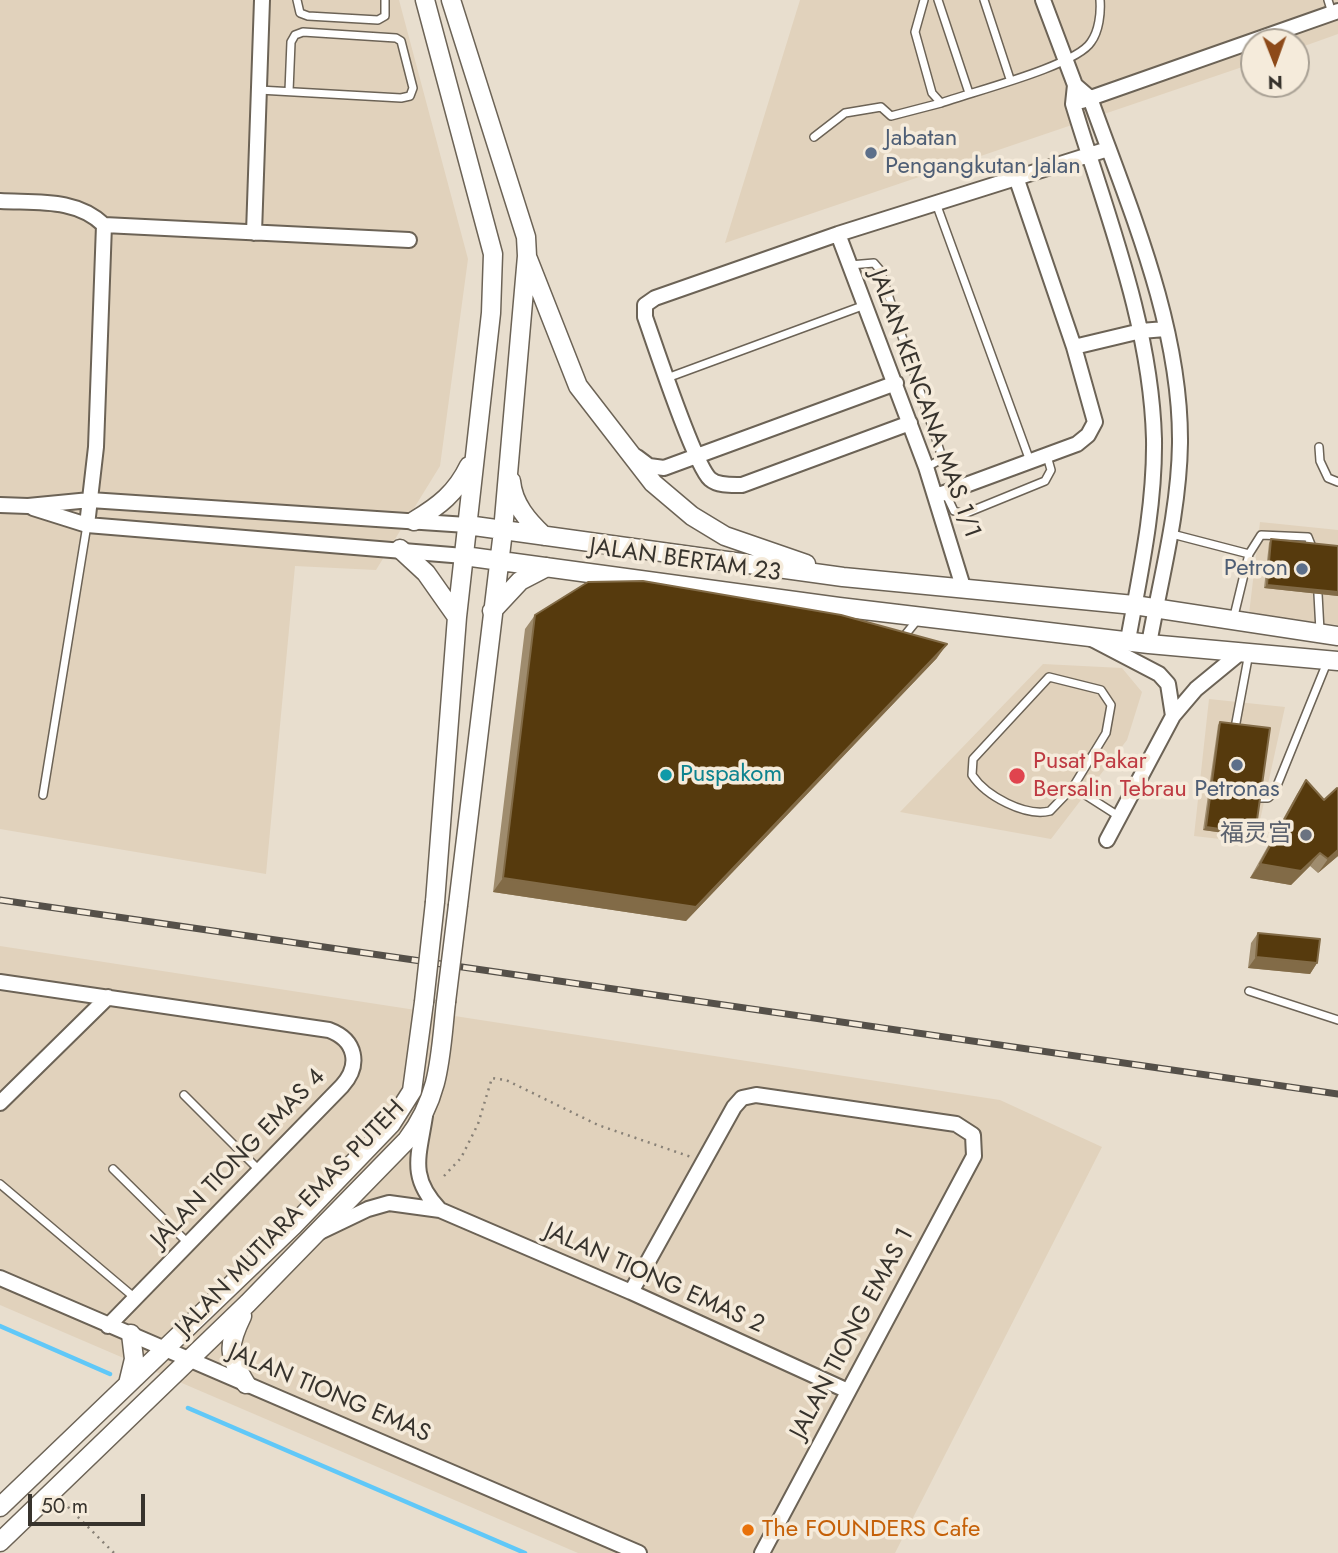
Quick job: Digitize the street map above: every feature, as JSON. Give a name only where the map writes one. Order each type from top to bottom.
[{"type":"street","points":[[254,233],[262,0]]},
{"type":"street","points":[[425,0],[493,254],[491,313],[467,525]]},
{"type":"street","points":[[451,0],[526,237],[527,256],[503,531]]},
{"type":"street","points":[[1043,0],[1075,85],[1073,104],[1141,331],[1152,408],[1153,477],[1128,640]]},
{"type":"street","points":[[1073,104],[1333,8]]},
{"type":"street","points":[[1075,85],[1090,98],[1157,296],[1179,407],[1178,477],[1172,534],[1149,643]]},
{"type":"street","points":[[910,423],[742,485],[725,485],[710,479],[697,456],[667,378],[645,317],[645,305],[655,298],[838,234],[937,206],[1108,149]]},
{"type":"street","points":[[941,494],[1077,444],[1088,435],[1095,422],[1074,347],[1017,180]]},
{"type":"street","points":[[0,201],[71,205],[91,212],[104,225],[408,240]]},
{"type":"street","points":[[87,525],[96,447],[104,225]]},
{"type":"street","name":"JALAN KENCANA MAS 1/1","points":[[838,234],[926,467],[941,494],[964,590]]},
{"type":"street","points":[[527,256],[573,377],[619,443],[653,483],[703,523],[725,536],[843,577]]},
{"type":"street","points":[[1074,347],[1141,331],[1165,329]]},
{"type":"street","points":[[619,443],[656,468],[697,456],[896,383]]},
{"type":"street","points":[[414,521],[445,502],[460,484],[474,456]]},
{"type":"street","points":[[509,460],[512,494],[527,520],[544,536]]},
{"type":"street","name":"JALAN BERTAM 23","points":[[0,505],[28,506],[90,500],[467,525],[843,577],[1135,605],[1329,635]]},
{"type":"street","name":"JALAN BERTAM 23","points":[[28,506],[87,525],[400,549],[499,560],[869,615],[920,616],[1149,643],[1333,660]]},
{"type":"street","name":"JALAN MUTIARA EMAS PUTEH","points":[[0,1507],[293,1226],[404,1108],[416,1074],[435,902],[457,617],[467,525]]},
{"type":"street","name":"JALAN MUTIARA EMAS PUTEH","points":[[0,1542],[248,1303],[407,1140],[425,1115],[438,1075],[503,531]]},
{"type":"street","points":[[400,549],[426,573],[457,617]]},
{"type":"street","points":[[492,611],[520,581],[547,567]]},
{"type":"street","points":[[1087,636],[1159,674],[1168,684],[1173,716]]},
{"type":"street","points":[[1107,840],[1173,716],[1196,689],[1245,652]]},
{"type":"street","name":"JALAN TIONG EMAS 4","points":[[0,982],[329,1030],[348,1042],[355,1060],[350,1077],[108,1326]]},
{"type":"street","points":[[0,1103],[108,998]]},
{"type":"street","name":"JALAN TIONG EMAS 1","points":[[705,1162],[734,1107],[742,1098],[756,1095],[956,1124],[973,1135],[974,1156],[762,1553]]},
{"type":"street","name":"JALAN TIONG EMAS 2","points":[[425,1115],[417,1164],[419,1182],[426,1196],[440,1210]]},
{"type":"street","points":[[631,1292],[705,1162]]},
{"type":"street","name":"JALAN TIONG EMAS 2","points":[[316,1234],[368,1209],[389,1203],[440,1210],[631,1292],[848,1391]]},
{"type":"street","name":"JALAN TIONG EMAS","points":[[0,1278],[639,1553]]},
{"type":"street","points":[[246,1384],[232,1360],[230,1349],[233,1334],[248,1303]]},
{"type":"street","points":[[128,1384],[135,1359],[131,1334]]},
{"type":"lane","points":[[298,0],[300,13],[308,16],[378,20],[385,16],[385,0]]},
{"type":"lane","points":[[924,0],[915,32],[932,93],[941,103]]},
{"type":"lane","points":[[938,0],[969,93]]},
{"type":"lane","points":[[984,0],[1010,79]]},
{"type":"lane","points":[[814,137],[845,113],[881,107],[891,116],[941,103],[1066,62],[1091,43],[1099,20],[1100,0]]},
{"type":"lane","points":[[259,90],[289,92],[401,98],[410,96],[413,88],[401,41],[396,37],[303,32],[295,35],[291,42],[289,92]]},
{"type":"lane","points":[[937,206],[1030,461]]},
{"type":"lane","points":[[850,265],[874,263],[880,270],[940,451],[937,463],[926,467]]},
{"type":"lane","points":[[667,378],[866,305]]},
{"type":"lane","points":[[1320,447],[1321,461],[1328,478],[1338,482]]},
{"type":"lane","points":[[941,494],[954,512],[964,514],[1045,481],[1051,470],[1047,455]]},
{"type":"lane","points":[[43,795],[87,525]]},
{"type":"lane","points":[[1233,621],[1249,555],[1261,535],[1266,533],[1308,537],[1312,547]]},
{"type":"lane","points":[[1172,534],[1249,555]]},
{"type":"lane","points":[[1318,594],[1329,635]]},
{"type":"lane","points":[[892,651],[920,616]]},
{"type":"lane","points":[[1235,728],[1245,652]]},
{"type":"lane","points":[[1258,798],[1268,798],[1274,793],[1333,660]]},
{"type":"lane","points":[[1049,677],[1101,691],[1111,705],[1107,733],[1073,787],[1050,811],[1031,813],[992,793],[972,775],[973,759],[1049,677]]},
{"type":"lane","points":[[1073,787],[1121,817]]},
{"type":"lane","points":[[1249,990],[1338,1020]]},
{"type":"lane","points":[[184,1095],[258,1169]]},
{"type":"lane","points":[[113,1169],[188,1243]]},
{"type":"lane","points":[[0,1184],[135,1299]]},
{"type":"path","points":[[444,1176],[461,1158],[478,1124],[492,1078],[506,1080],[598,1125],[705,1162]]},
{"type":"path","points":[[53,1492],[114,1553]]},
{"type":"shaded area","points":[[0,0],[399,0],[468,259],[440,466],[376,570],[295,566],[266,874],[0,829]]},
{"type":"shaded area","name":"Jabatan Pengangkutan Jalan","points":[[800,0],[1338,0],[1338,34],[1310,44],[1310,28],[1240,28],[1240,68],[725,243]]},
{"type":"shaded area","points":[[1260,522],[1338,530],[1338,625],[1249,614]]},
{"type":"shaded area","name":"Pusat Pakar Bersalin Tebrau","points":[[1043,664],[1122,668],[1142,692],[1127,740],[1051,839],[900,812]]},
{"type":"shaded area","points":[[1209,699],[1285,707],[1255,843],[1194,836]]},
{"type":"shaded area","points":[[0,946],[1000,1100],[1102,1147],[895,1553],[578,1553],[0,1305]]},
{"type":"building","name":"Petron","points":[[1271,539],[1338,546],[1338,592],[1267,585]]},
{"type":"building","name":"Puspakom","points":[[643,581],[841,615],[947,644],[696,907],[503,878],[535,615],[588,582]]},
{"type":"building","name":"Petronas","points":[[1220,722],[1270,728],[1255,834],[1206,827]]},
{"type":"building","name":"福灵宫","points":[[1306,780],[1324,800],[1338,789],[1338,850],[1328,859],[1320,853],[1301,871],[1260,864]]},
{"type":"building","points":[[1258,933],[1320,939],[1317,963],[1256,957]]},
{"type":"waterway","points":[[0,1326],[110,1374]]},
{"type":"waterway","points":[[188,1408],[525,1553]]},
{"type":"railway","points":[[0,900],[1338,1094]]},
{"type":"place","name":"Jabatan Pengangkutan Jalan","points":[[871,153]]},
{"type":"place","name":"Petron","points":[[1302,569]]},
{"type":"place","name":"Petronas","points":[[1237,765]]},
{"type":"place","name":"Puspakom","points":[[666,775]]},
{"type":"place","name":"Pusat Pakar Bersalin Tebrau","points":[[1017,776]]},
{"type":"place","name":"福灵宫","points":[[1306,835]]},
{"type":"place","name":"The FOUNDERS Cafe","points":[[748,1530]]}]
